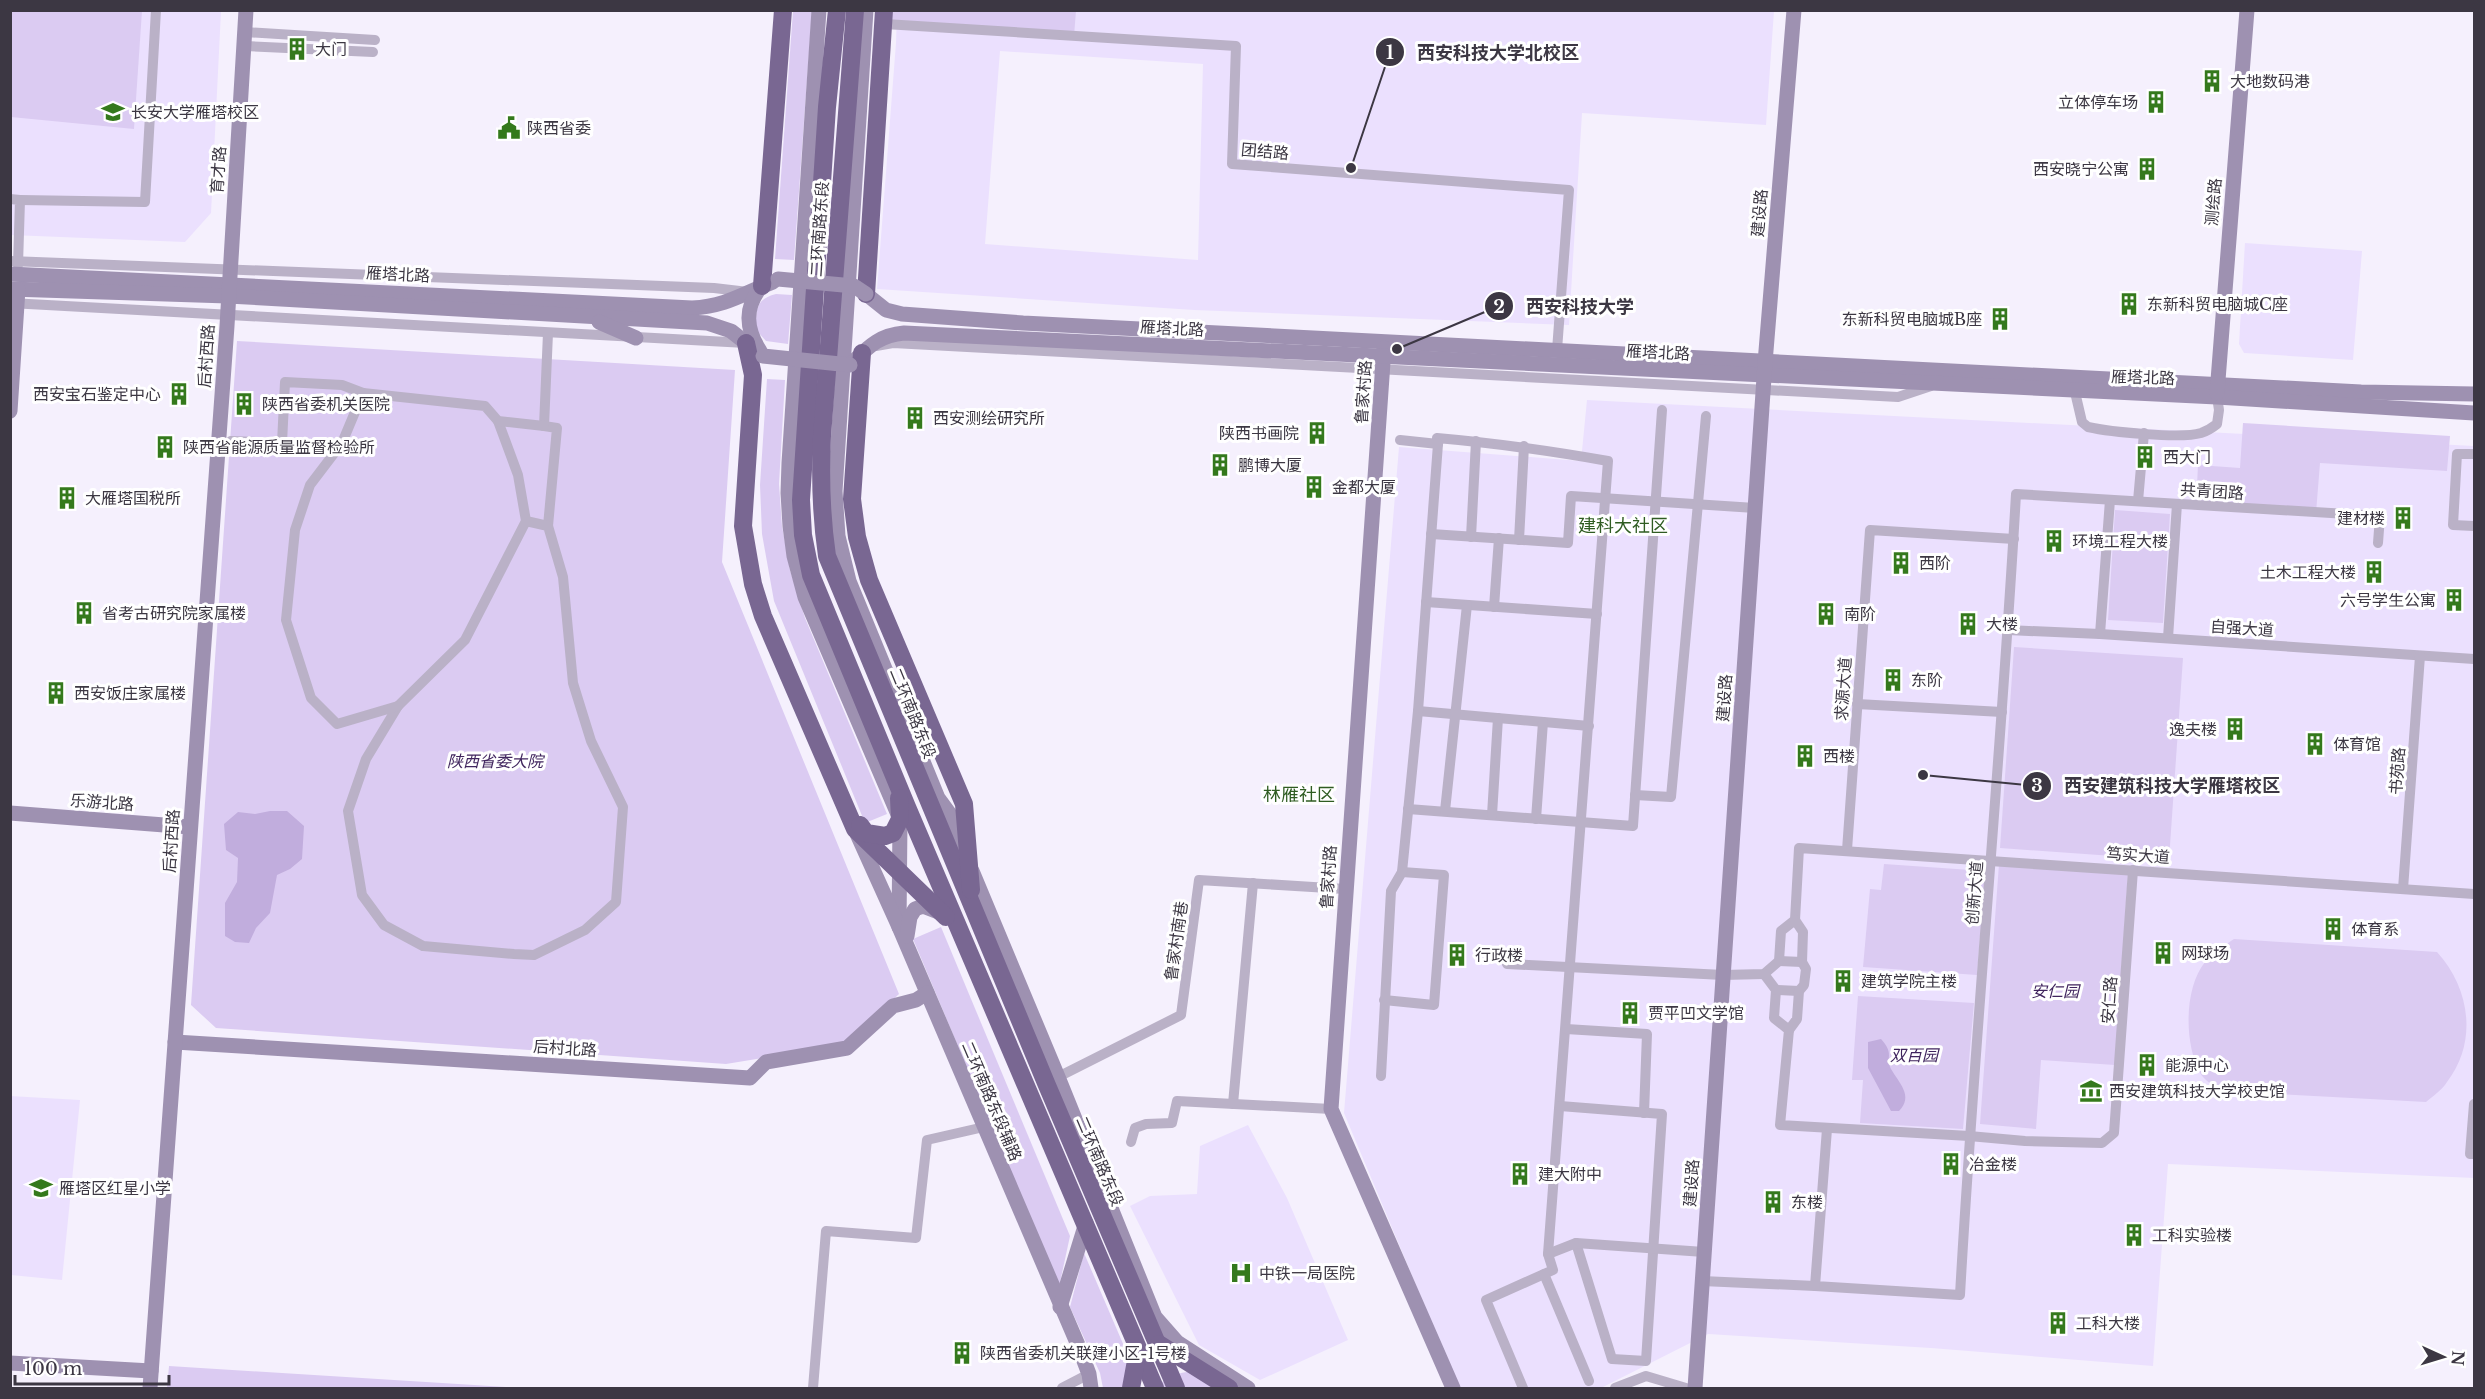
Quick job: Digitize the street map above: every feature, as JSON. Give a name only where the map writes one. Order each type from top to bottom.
[{"type":"highway","points":[[763,286],[783,10]]},
{"type":"highway","points":[[763,286],[771,259],[789,10]]},
{"type":"highway","name":"二环南路东段","points":[[855,10],[822,436],[820,485],[827,556],[1176,1389]]},
{"type":"highway","name":"二环南路东段","points":[[834,14],[801,500],[803,535],[811,575],[899,802]]},
{"type":"highway","points":[[866,294],[885,17]]},
{"type":"highway","points":[[746,343],[753,375],[743,526],[753,584],[764,616],[855,829],[945,916]]},
{"type":"highway","points":[[763,356],[752,506],[757,556],[768,605],[861,826],[866,833],[885,836],[893,833],[899,802]]},
{"type":"highway","points":[[860,356],[854,384],[846,503],[854,556],[865,593],[955,802],[949,813],[937,813],[931,808]]},
{"type":"highway","points":[[860,356],[852,499],[857,537],[869,580],[964,804],[972,906]]},
{"type":"highway","points":[[899,802],[958,945],[973,963]]},
{"type":"highway","points":[[899,802],[973,963],[1155,1389]]},
{"type":"highway","points":[[1159,1344],[1229,1389]]},
{"type":"highway","points":[[1131,1389],[1138,1350]]},
{"type":"main road","name":"育才路","points":[[229,283],[246,10]]},
{"type":"main road","points":[[819,10],[788,483],[790,526],[794,556],[813,618],[899,802],[899,927]]},
{"type":"main road","points":[[866,10],[835,491],[843,560],[856,600],[938,798],[949,813],[1155,1317]]},
{"type":"main road","name":"建设路","points":[[1695,1389],[1764,376],[1794,10]]},
{"type":"main road","name":"测绘路","points":[[2217,391],[2247,10]]},
{"type":"main road","name":"雁塔北路","points":[[14,282],[229,283],[692,308],[712,307],[738,299],[763,286],[854,285],[886,310],[902,314],[1384,356],[1557,350],[1764,376],[2217,391],[2475,413]]},
{"type":"main road","points":[[10,411],[14,282]]},
{"type":"main road","name":"雁塔北路","points":[[229,283],[591,318],[707,323],[731,331],[763,356]]},
{"type":"main road","name":"后村西路","points":[[150,1389],[229,283]]},
{"type":"main road","points":[[763,286],[752,300],[747,316],[753,339],[763,356],[860,356]]},
{"type":"main road","points":[[591,318],[636,338]]},
{"type":"main road","name":"雁塔北路","points":[[860,356],[890,334],[904,333],[1939,383],[2075,392],[2475,394]]},
{"type":"main road","name":"鲁家村路","points":[[1384,356],[1331,1109],[1453,1389]]},
{"type":"main road","points":[[931,808],[969,865]]},
{"type":"main road","name":"乐游北路","points":[[10,813],[190,827]]},
{"type":"main road","name":"二环南路东段辅路","points":[[855,829],[899,927],[1090,1381]]},
{"type":"main road","points":[[906,944],[907,928],[915,909],[923,906],[945,916]]},
{"type":"main road","name":"后村北路","points":[[175,1042],[750,1078],[766,1062],[847,1048],[893,1006],[916,1000],[927,993]]},
{"type":"main road","points":[[1060,1307],[1086,1223]]},
{"type":"main road","points":[[1138,1299],[1177,1342],[1248,1389]]},
{"type":"main road","points":[[10,1363],[151,1371]]},
{"type":"street","points":[[14,282],[15,200],[145,202],[156,10]]},
{"type":"street","name":"团结路","points":[[885,17],[1236,46],[1232,164],[1569,190],[1557,350]]},
{"type":"street","points":[[245,39],[375,40]]},
{"type":"street","points":[[245,39],[373,52]]},
{"type":"street","points":[[14,282],[229,283]]},
{"type":"street","points":[[14,282],[228,314],[746,343]]},
{"type":"street","points":[[544,426],[548,333]]},
{"type":"street","points":[[231,441],[282,443],[285,382],[342,386],[363,393],[485,406],[498,421],[518,475],[526,521],[465,640],[398,706],[366,759],[348,812],[362,895],[384,925],[423,946],[534,955],[585,930],[616,902],[623,807],[591,741],[573,683],[563,577],[548,526],[557,428],[498,421]]},
{"type":"street","points":[[2075,392],[2082,422],[2088,428],[2191,435],[2210,430],[2217,424],[2219,410],[2217,391]]},
{"type":"street","points":[[363,393],[342,443],[310,486],[295,530],[286,620],[311,698],[337,724],[398,706]]},
{"type":"street","points":[[1408,809],[1633,826],[1662,410]]},
{"type":"street","points":[[1635,795],[1671,797],[1706,416]]},
{"type":"street","points":[[2138,501],[2144,433]]},
{"type":"street","points":[[1381,1076],[1391,891],[1402,873],[1418,711],[1437,438],[1524,446],[1608,461],[1548,1254],[1553,1270],[1486,1300],[1523,1389]]},
{"type":"street","points":[[1400,440],[1438,444]]},
{"type":"street","points":[[1471,537],[1476,441]]},
{"type":"street","points":[[1519,540],[1524,446]]},
{"type":"street","points":[[2475,454],[2457,454],[2453,525],[2475,526]]},
{"type":"street","name":"共青团路","points":[[2016,494],[2380,516],[2378,543]]},
{"type":"street","name":"创新大道","points":[[1815,1286],[1960,1295],[1969,1136],[2002,712],[2016,494]]},
{"type":"street","points":[[1431,534],[1568,543],[1571,496],[1755,508]]},
{"type":"street","points":[[2100,634],[2110,500]]},
{"type":"street","points":[[2168,638],[2177,504]]},
{"type":"street","points":[[526,521],[548,526]]},
{"type":"street","name":"求源大道","points":[[1847,850],[1869,530],[2014,538]]},
{"type":"street","points":[[1494,607],[1499,538]]},
{"type":"street","points":[[1426,602],[1597,614]]},
{"type":"street","points":[[1445,811],[1467,605]]},
{"type":"street","name":"自强大道","points":[[2008,630],[2168,638],[2475,659]]},
{"type":"street","name":"书苑路","points":[[2403,889],[2420,656]]},
{"type":"street","points":[[1857,704],[2002,712]]},
{"type":"street","points":[[1418,711],[1589,726]]},
{"type":"street","points":[[1492,815],[1498,718]]},
{"type":"street","points":[[1536,819],[1543,722]]},
{"type":"street","name":"笃实大道","points":[[1795,920],[1799,848],[2475,894]]},
{"type":"street","name":"安仁路","points":[[1969,1136],[2025,1141],[2102,1143],[2114,1133],[2133,870]]},
{"type":"street","points":[[1384,1000],[1434,1005],[1444,875],[1402,873]]},
{"type":"street","name":"鲁家村南巷","points":[[1058,1077],[1181,1015],[1199,880],[1345,889]]},
{"type":"street","points":[[1233,1104],[1253,883]]},
{"type":"street","points":[[1779,962],[1781,931],[1795,920],[1803,932],[1802,962],[1806,969],[1804,986],[1799,991],[1797,1019],[1789,1030],[1780,1125],[1969,1136]]},
{"type":"street","points":[[1507,964],[1723,975],[1764,974],[1779,962],[1802,962]]},
{"type":"street","points":[[1764,974],[1776,990],[1774,1018],[1789,1030]]},
{"type":"street","points":[[1776,990],[1799,991]]},
{"type":"street","points":[[1566,1029],[1647,1034],[1644,1113]]},
{"type":"street","points":[[1131,1142],[1135,1128],[1146,1124],[1172,1123],[1177,1101],[1331,1109]]},
{"type":"street","points":[[2475,1104],[2470,1154],[2475,1154]]},
{"type":"street","points":[[1560,1106],[1662,1114],[1646,1361],[1612,1359],[1576,1244]]},
{"type":"street","points":[[813,1389],[826,1231],[916,1238],[927,1140],[984,1127]]},
{"type":"street","points":[[1702,1281],[1815,1286],[1827,1129]]},
{"type":"street","points":[[1548,1254],[1576,1244],[1704,1252]]},
{"type":"street","points":[[1545,1274],[1590,1382]]},
{"type":"street","points":[[1615,1389],[1646,1376],[1686,1389]]},
{"type":"street","points":[[1062,1389],[1090,1381]]},
{"type":"shaded area","name":"长安大学雁塔校区","points":[[11,11],[221,11],[211,213],[185,242],[11,235]]},
{"type":"shaded area","points":[[897,11],[1774,11],[1766,125],[1582,113],[1569,325],[1194,310],[877,289]],"holes":[[[1000,51],[1203,64],[1198,260],[985,244]]]},
{"type":"shaded area","points":[[2245,243],[2362,251],[2353,360],[2244,353],[2239,344]]},
{"type":"shaded area","points":[[1587,400],[2474,446],[2474,1178],[2168,1164],[2153,1366],[1931,1348],[1708,1334],[1601,1388],[1459,1388],[1344,1113],[1399,447],[1581,461]]},
{"type":"shaded area","points":[[287,811],[304,826],[302,859],[290,869],[277,875],[270,913],[256,928],[249,943],[235,942],[225,936],[225,903],[237,882],[238,858],[226,850],[224,824],[238,812],[255,814]]},
{"type":"shaded area","points":[[1881,1039],[1889,1052],[1889,1065],[1904,1090],[1905,1100],[1899,1111],[1891,1111],[1868,1068],[1868,1042]]},
{"type":"shaded area","name":"雁塔区红星小学","points":[[10,1096],[80,1100],[62,1280],[11,1275]]},
{"type":"shaded area","name":"中铁一局医院","points":[[1248,1125],[1287,1198],[1348,1340],[1260,1380],[1199,1345],[1130,1206],[1150,1196],[1197,1194],[1200,1146]]},
{"type":"green space","points":[[10,11],[142,11],[134,129],[11,117]]},
{"type":"green space","points":[[793,11],[812,11],[794,260],[775,259]]},
{"type":"green space","points":[[892,11],[1076,11],[1074,36],[892,25]]},
{"type":"green space","points":[[776,294],[792,295],[788,344],[766,341],[756,330],[756,317],[760,303]]},
{"type":"green space","name":"陕西省委大院","points":[[237,341],[735,370],[722,562],[899,994],[847,1044],[726,1064],[216,1028],[191,1005]]},
{"type":"green space","points":[[767,379],[785,380],[779,484],[782,526],[790,570],[805,618],[887,814],[865,823],[774,601],[762,534],[760,485]]},
{"type":"green space","points":[[2243,423],[2450,436],[2447,471],[2320,463],[2316,513],[2196,506],[2198,465],[2240,468]]},
{"type":"green space","points":[[2115,510],[2170,514],[2163,623],[2108,620]]},
{"type":"green space","points":[[2014,647],[2183,658],[2169,860],[2000,848]]},
{"type":"green space","points":[[1884,864],[1985,871],[1977,975],[1863,967],[1870,889],[1881,890]]},
{"type":"green space","name":"安仁园","points":[[1999,864],[2128,873],[2115,1065],[2041,1060],[2036,1129],[1980,1124]]},
{"type":"green space","points":[[941,927],[1070,1236],[1059,1287],[913,939]]},
{"type":"green space","points":[[2234,939],[2437,952],[2457,982],[2466,1015],[2463,1050],[2457,1066],[2443,1088],[2426,1102],[2221,1091],[2200,1073],[2195,1061],[2189,1032],[2190,1001],[2198,973],[2205,962]]},
{"type":"green space","name":"双百园","points":[[1858,996],[1974,1003],[1963,1129],[1860,1123],[1863,1080],[1852,1080]]},
{"type":"green space","points":[[1084,1253],[1130,1360],[1125,1388],[1103,1388],[1100,1373],[1070,1307]]},
{"type":"green space","points":[[169,1366],[506,1387],[167,1388]]},
{"type":"green space","points":[[1192,1371],[1217,1388],[1149,1388],[1181,1373]]},
{"type":"place","name":"大门","points":[[297,49]]},
{"type":"place","name":"大地数码港","points":[[2212,81]]},
{"type":"place","name":"立体停车场","points":[[2156,102]]},
{"type":"place","name":"长安大学雁塔校区","points":[[113,112]]},
{"type":"place","name":"陕西省委","points":[[509,128]]},
{"type":"place","name":"西安科技大学北校区","points":[[1351,168]]},
{"type":"place","name":"西安晓宁公寓","points":[[2147,169]]},
{"type":"place","name":"东新科贸电脑城C座","points":[[2129,304]]},
{"type":"place","name":"东新科贸电脑城B座","points":[[2000,319]]},
{"type":"place","name":"西安科技大学","points":[[1397,349]]},
{"type":"place","name":"西安宝石鉴定中心","points":[[179,394]]},
{"type":"place","name":"陕西省委机关医院","points":[[244,404]]},
{"type":"place","name":"西安测绘研究所","points":[[915,418]]},
{"type":"place","name":"陕西书画院","points":[[1317,433]]},
{"type":"place","name":"陕西省能源质量监督检验所","points":[[165,447]]},
{"type":"place","name":"西大门","points":[[2145,457]]},
{"type":"place","name":"鹏博大厦","points":[[1220,465]]},
{"type":"place","name":"金都大厦","points":[[1314,487]]},
{"type":"place","name":"大雁塔国税所","points":[[67,498]]},
{"type":"place","name":"建材楼","points":[[2403,518]]},
{"type":"place","name":"环境工程大楼","points":[[2054,541]]},
{"type":"place","name":"西阶","points":[[1901,563]]},
{"type":"place","name":"土木工程大楼","points":[[2374,572]]},
{"type":"place","name":"六号学生公寓","points":[[2454,600]]},
{"type":"place","name":"省考古研究院家属楼","points":[[84,613]]},
{"type":"place","name":"南阶","points":[[1826,614]]},
{"type":"place","name":"大楼","points":[[1968,624]]},
{"type":"place","name":"东阶","points":[[1893,680]]},
{"type":"place","name":"西安饭庄家属楼","points":[[56,693]]},
{"type":"place","name":"逸夫楼","points":[[2235,729]]},
{"type":"place","name":"体育馆","points":[[2315,744]]},
{"type":"place","name":"西楼","points":[[1805,756]]},
{"type":"place","name":"西安建筑科技大学雁塔校区","points":[[1923,775]]},
{"type":"place","name":"体育系","points":[[2333,929]]},
{"type":"place","name":"网球场","points":[[2163,953]]},
{"type":"place","name":"行政楼","points":[[1457,955]]},
{"type":"place","name":"建筑学院主楼","points":[[1843,981]]},
{"type":"place","name":"贾平凹文学馆","points":[[1630,1013]]},
{"type":"place","name":"能源中心","points":[[2147,1065]]},
{"type":"place","name":"西安建筑科技大学校史馆","points":[[2091,1091]]},
{"type":"place","name":"冶金楼","points":[[1951,1164]]},
{"type":"place","name":"建大附中","points":[[1520,1174]]},
{"type":"place","name":"雁塔区红星小学","points":[[41,1188]]},
{"type":"place","name":"东楼","points":[[1773,1202]]},
{"type":"place","name":"工科实验楼","points":[[2134,1235]]},
{"type":"place","name":"中铁一局医院","points":[[1241,1273]]},
{"type":"place","name":"工科大楼","points":[[2058,1323]]},
{"type":"place","name":"陕西省委机关联建小区-1号楼","points":[[962,1353]]},
{"type":"district","name":"建科大社区","points":[[1623,526]]},
{"type":"district","name":"林雁社区","points":[[1299,795]]}]
